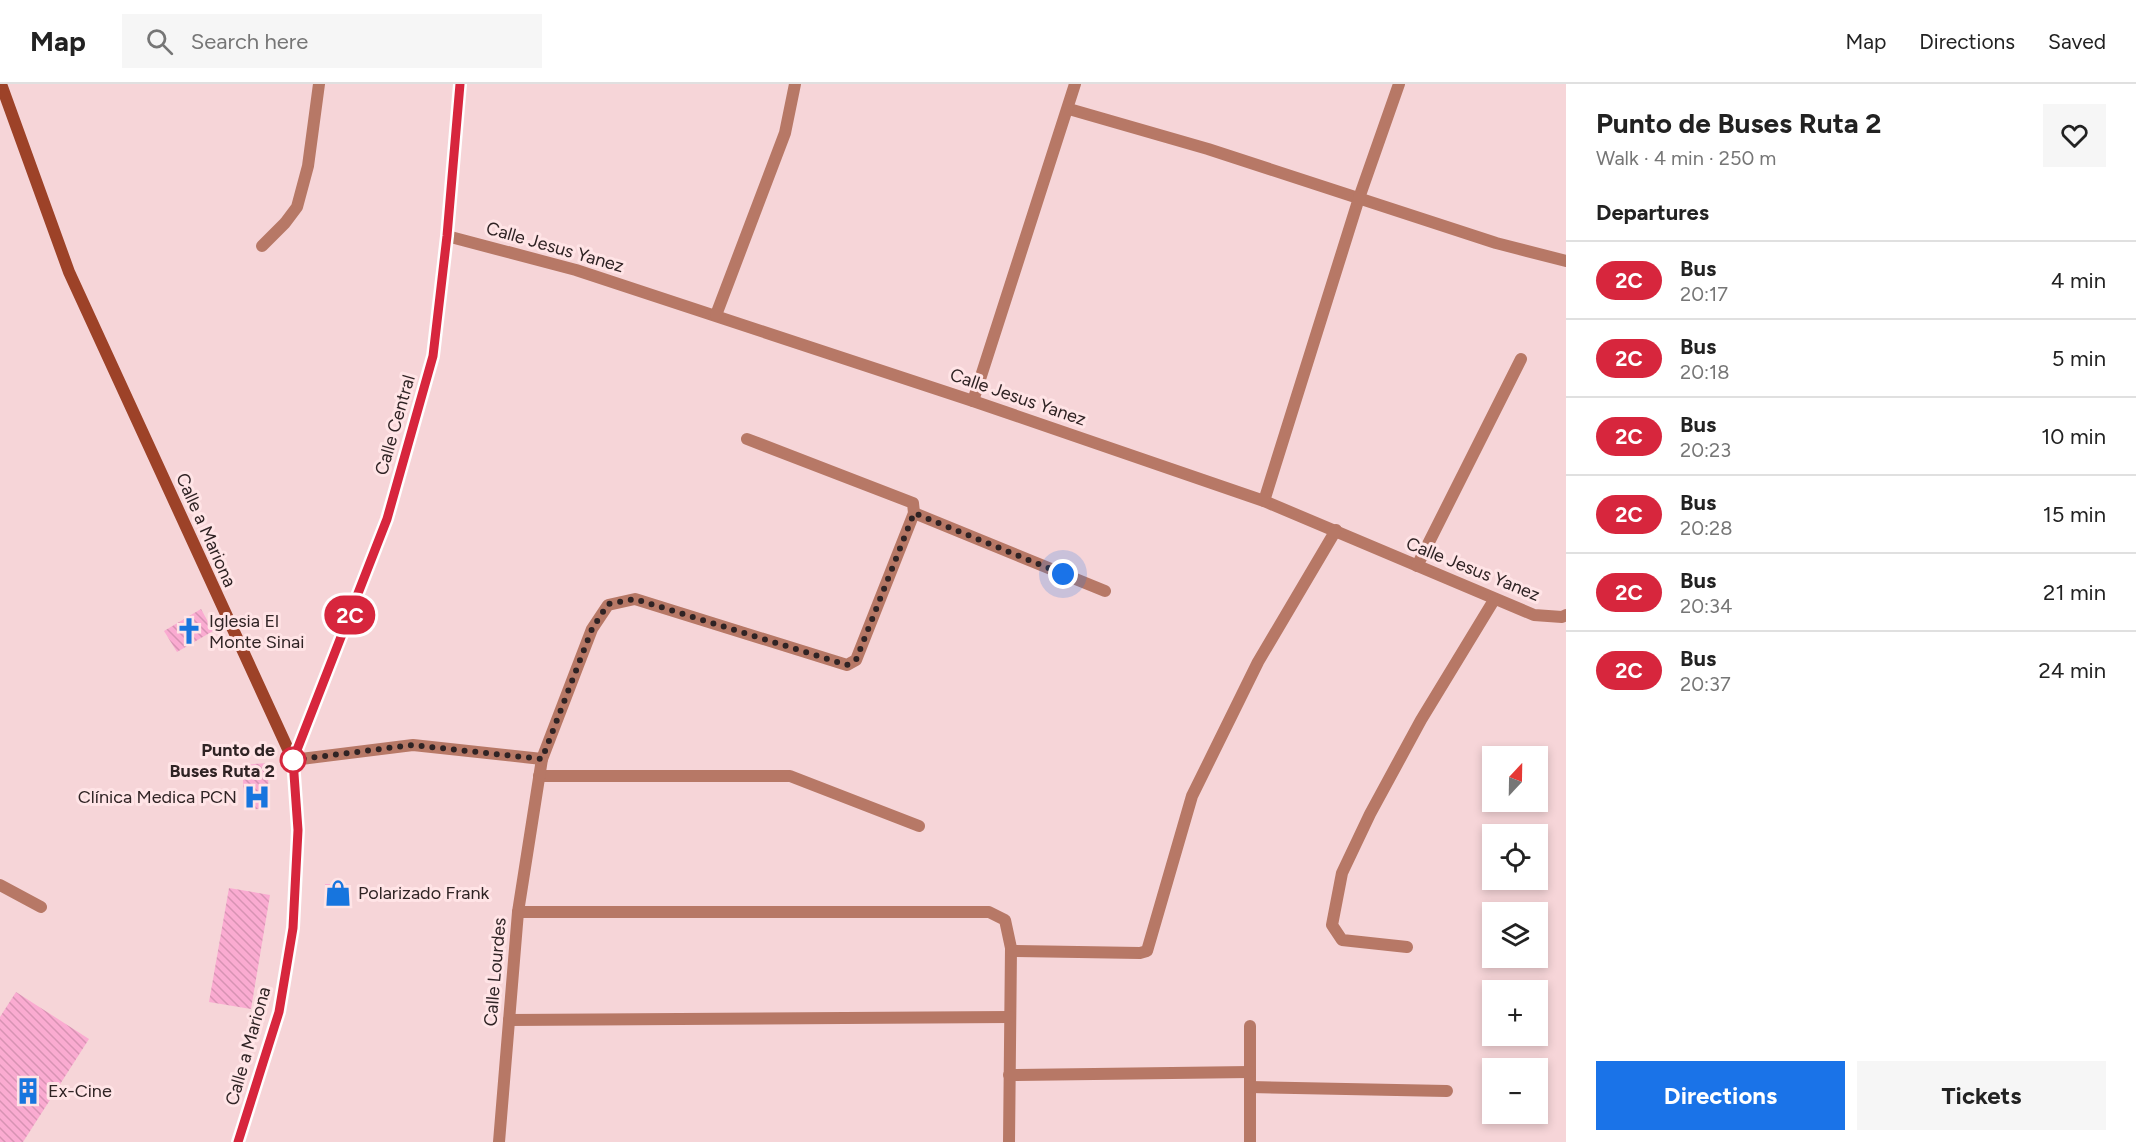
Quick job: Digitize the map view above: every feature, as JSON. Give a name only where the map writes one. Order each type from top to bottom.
[{"type":"main road","name":"Calle a Mariona","points":[[1,84],[69,272],[293,760],[298,830],[293,928],[279,1012],[238,1142]]},
{"type":"street","points":[[262,246],[297,207],[308,166],[319,84]]},
{"type":"street","name":"Calle Central","points":[[293,760],[387,519],[433,356],[447,236],[460,84]]},
{"type":"street","points":[[716,315],[785,133],[795,84]]},
{"type":"street","points":[[973,401],[1075,84]]},
{"type":"street","points":[[1264,501],[1359,198],[1398,84]]},
{"type":"street","points":[[1069,108],[1208,149],[1496,243],[1566,261]]},
{"type":"street","name":"Calle Jesus Yanez","points":[[447,236],[576,270],[973,401],[1264,501],[1534,615],[1562,617],[1566,615]]},
{"type":"street","points":[[1417,566],[1521,359]]},
{"type":"street","points":[[747,439],[913,503],[914,513],[1105,591]]},
{"type":"street","name":"Calle Lourdes","points":[[499,1142],[518,912],[542,759],[592,629],[608,604],[635,599],[847,665],[856,660],[914,513]]},
{"type":"street","points":[[1011,951],[1140,953],[1147,951],[1192,796],[1258,662],[1336,530]]},
{"type":"street","points":[[1407,947],[1342,939],[1332,925],[1342,873],[1370,814],[1421,720],[1494,600]]},
{"type":"street","points":[[293,760],[412,745],[542,759]]},
{"type":"street","points":[[539,776],[790,776],[919,826]]},
{"type":"street","points":[[0,885],[40,907]]},
{"type":"street","points":[[518,912],[989,912],[1005,920],[1011,951],[1009,1142]]},
{"type":"street","points":[[509,1020],[1010,1017]]},
{"type":"street","points":[[1250,1026],[1250,1142]]},
{"type":"street","points":[[1009,1075],[1250,1071]]},
{"type":"street","points":[[1250,1087],[1447,1091]]},
{"type":"building","name":"Iglesia El Monte Sinai","points":[[201,609],[213,631],[177,652],[164,631]]},
{"type":"building","points":[[267,763],[270,808],[245,810],[242,765]]},
{"type":"building","name":"Polarizado Frank","points":[[325,884],[351,885],[350,903],[325,902]]},
{"type":"building","points":[[229,888],[270,895],[251,1009],[209,1002]]},
{"type":"building","name":"Ex-Cine","points":[[16,992],[89,1039],[23,1142],[0,1142],[0,1017]]},
{"type":"bus line","name":"2C","points":[[238,1142],[279,1012],[293,928],[298,830],[293,760],[387,519],[433,356],[447,236],[460,84]]},
{"type":"place","name":"Iglesia El Monte Sinai","points":[[189,631]]},
{"type":"place","name":"Punto de Buses Ruta 2","points":[[293,760]]},
{"type":"place","name":"Clínica Medica PCN","points":[[257,797]]},
{"type":"place","name":"Polarizado Frank","points":[[338,893]]},
{"type":"place","name":"Ex-Cine","points":[[28,1091]]},
{"type":"route","points":[[293,760],[412,745],[542,759],[592,629],[608,604],[635,599],[847,665],[856,660],[914,513],[1063,574]]}]
